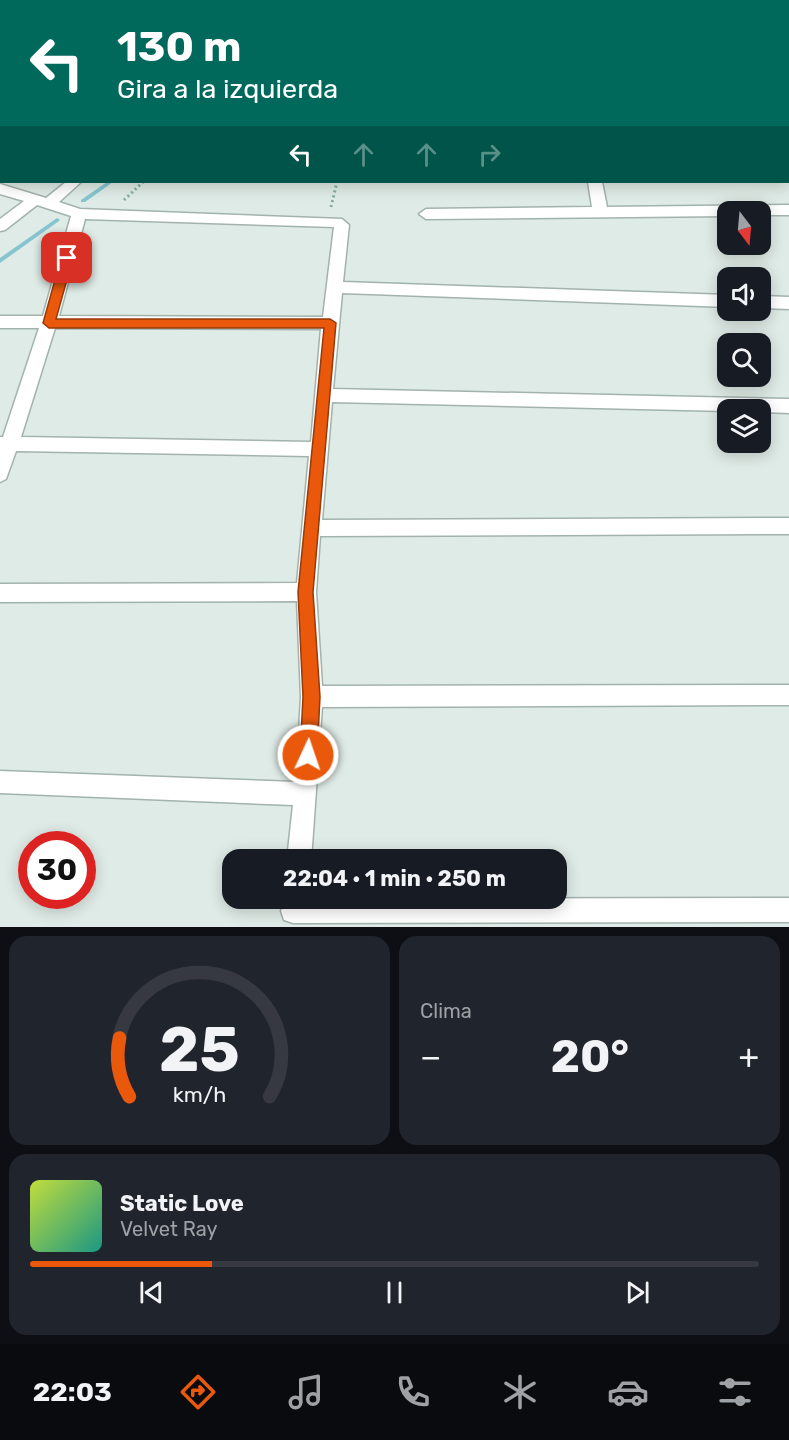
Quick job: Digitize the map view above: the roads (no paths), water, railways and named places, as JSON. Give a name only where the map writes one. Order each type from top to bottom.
[{"type":"street","points":[[0,226],[72,183]]},
{"type":"street","points":[[595,183],[600,211]]},
{"type":"street","points":[[0,189],[79,214],[328,222],[342,225],[333,287],[306,592],[312,697],[300,849]]},
{"type":"street","points":[[426,214],[789,210]]},
{"type":"street","points":[[0,474],[5,444],[49,323],[79,214]]},
{"type":"street","points":[[333,287],[717,301]]},
{"type":"street","points":[[771,302],[789,303]]},
{"type":"street","points":[[0,322],[330,323]]},
{"type":"street","points":[[324,395],[789,406]]},
{"type":"street","points":[[5,444],[318,449]]},
{"type":"street","points":[[311,528],[789,526]]},
{"type":"street","points":[[0,593],[306,592]]},
{"type":"street","points":[[312,697],[341,694],[789,695]]},
{"type":"street","points":[[0,782],[306,794]]},
{"type":"street","points":[[294,912],[789,910]]},
{"type":"waterway","points":[[83,201],[109,183]]},
{"type":"waterway","points":[[0,261],[57,220]]}]
